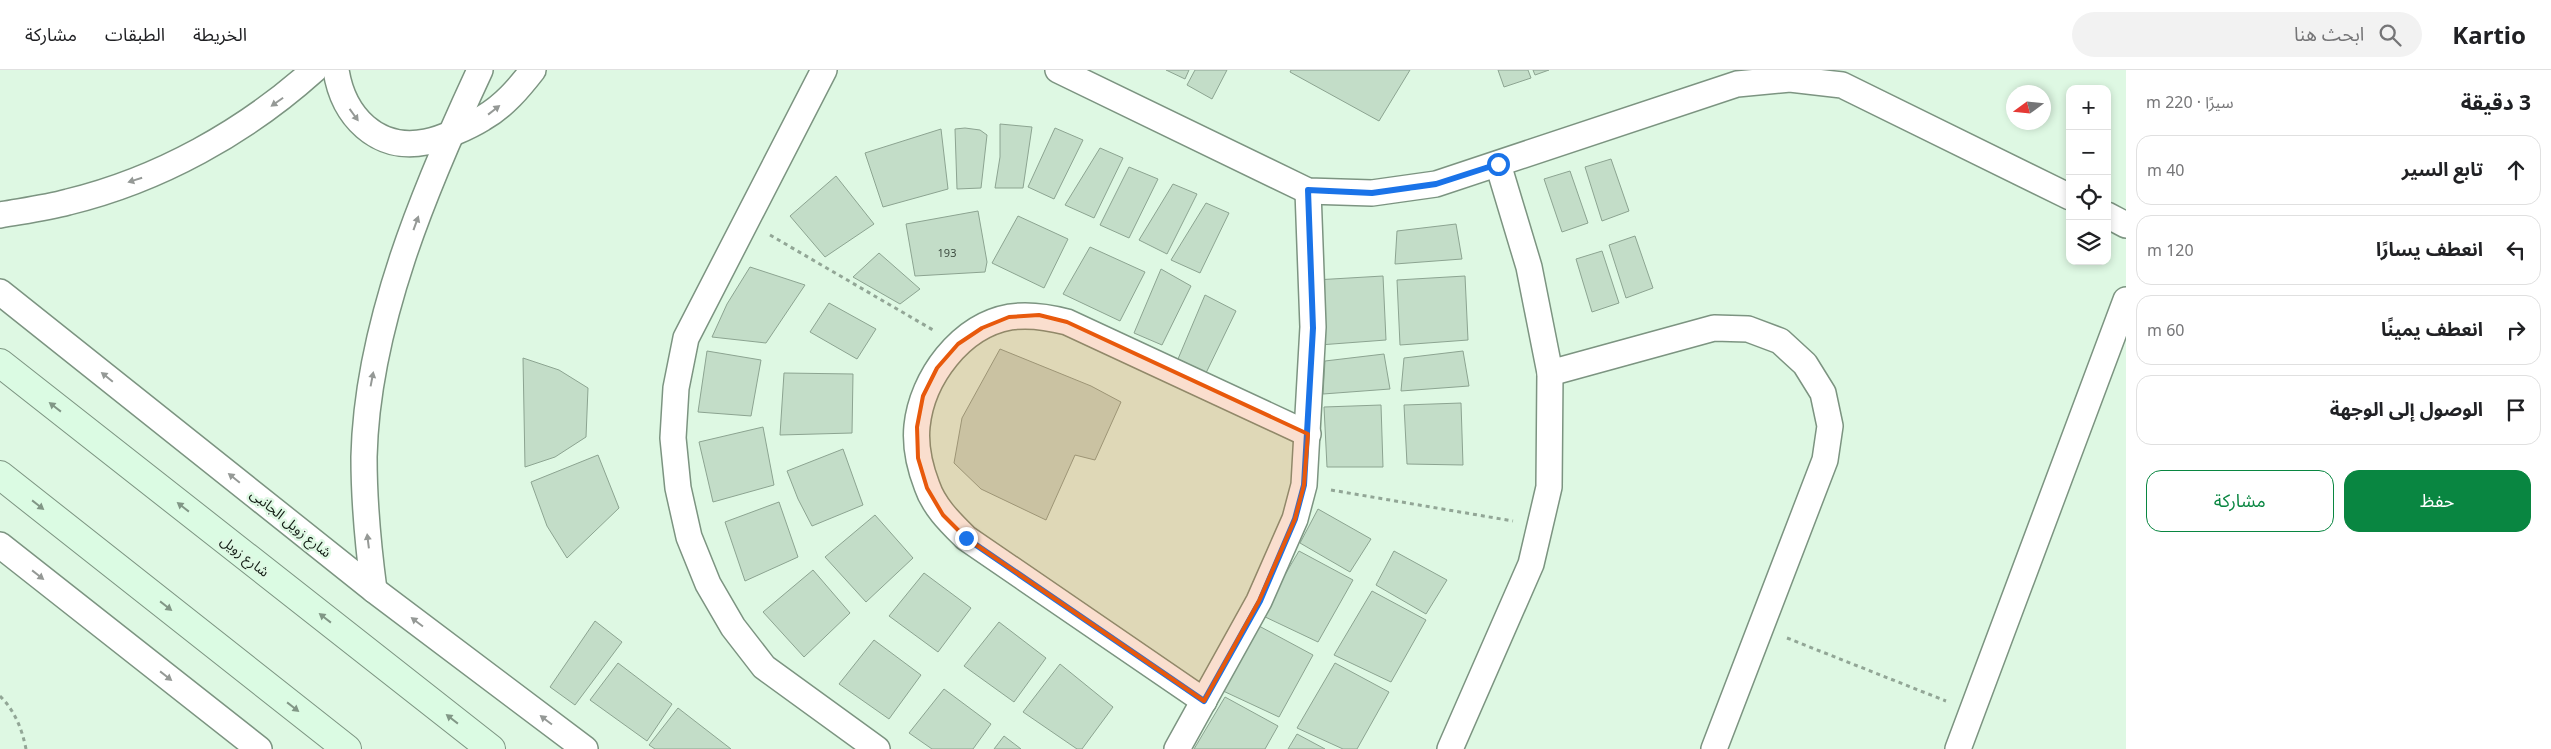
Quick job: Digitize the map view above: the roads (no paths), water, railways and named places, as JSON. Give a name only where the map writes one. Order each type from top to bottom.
[{"type":"main road","name":"شارع زويل","points":[[0,363],[491,749]]},
{"type":"main road","points":[[0,475],[347,749]]},
{"type":"street","points":[[0,215],[68,202],[144,178],[215,143],[281,99],[314,70]]},
{"type":"street","points":[[336,70],[342,97],[356,119],[376,135],[401,143],[427,142],[484,118],[512,96],[533,70]]},
{"type":"street","points":[[374,590],[366,525],[364,456],[371,386],[385,319],[406,252],[451,132],[480,70]]},
{"type":"street","points":[[824,70],[686,338],[676,388],[673,438],[678,488],[689,537],[712,591],[733,627],[764,667],[877,749]]},
{"type":"street","points":[[1058,70],[1308,190],[1372,193],[1436,184],[1737,84],[1790,79],[1842,85],[2066,195]]},
{"type":"street","points":[[1450,749],[1532,564],[1549,487],[1550,373],[1529,266],[1498,164]]},
{"type":"street","points":[[1176,749],[1260,601],[1295,519],[1304,485],[1313,328],[1308,190]]},
{"type":"street","points":[[2111,218],[2126,225]]},
{"type":"street","name":"شارع زويل الجانبى","points":[[0,292],[374,590],[585,749]]},
{"type":"street","points":[[1958,749],[2126,300]]},
{"type":"street","points":[[1204,701],[966,538],[943,515],[925,481],[918,458],[916,427],[923,396],[937,368],[958,344],[982,328],[1010,317],[1039,316],[1067,322],[1308,434]]},
{"type":"street","points":[[1550,373],[1714,328],[1748,330],[1780,341],[1805,364],[1823,392],[1830,426],[1825,460],[1714,749]]},
{"type":"street","points":[[0,545],[258,749]]}]
